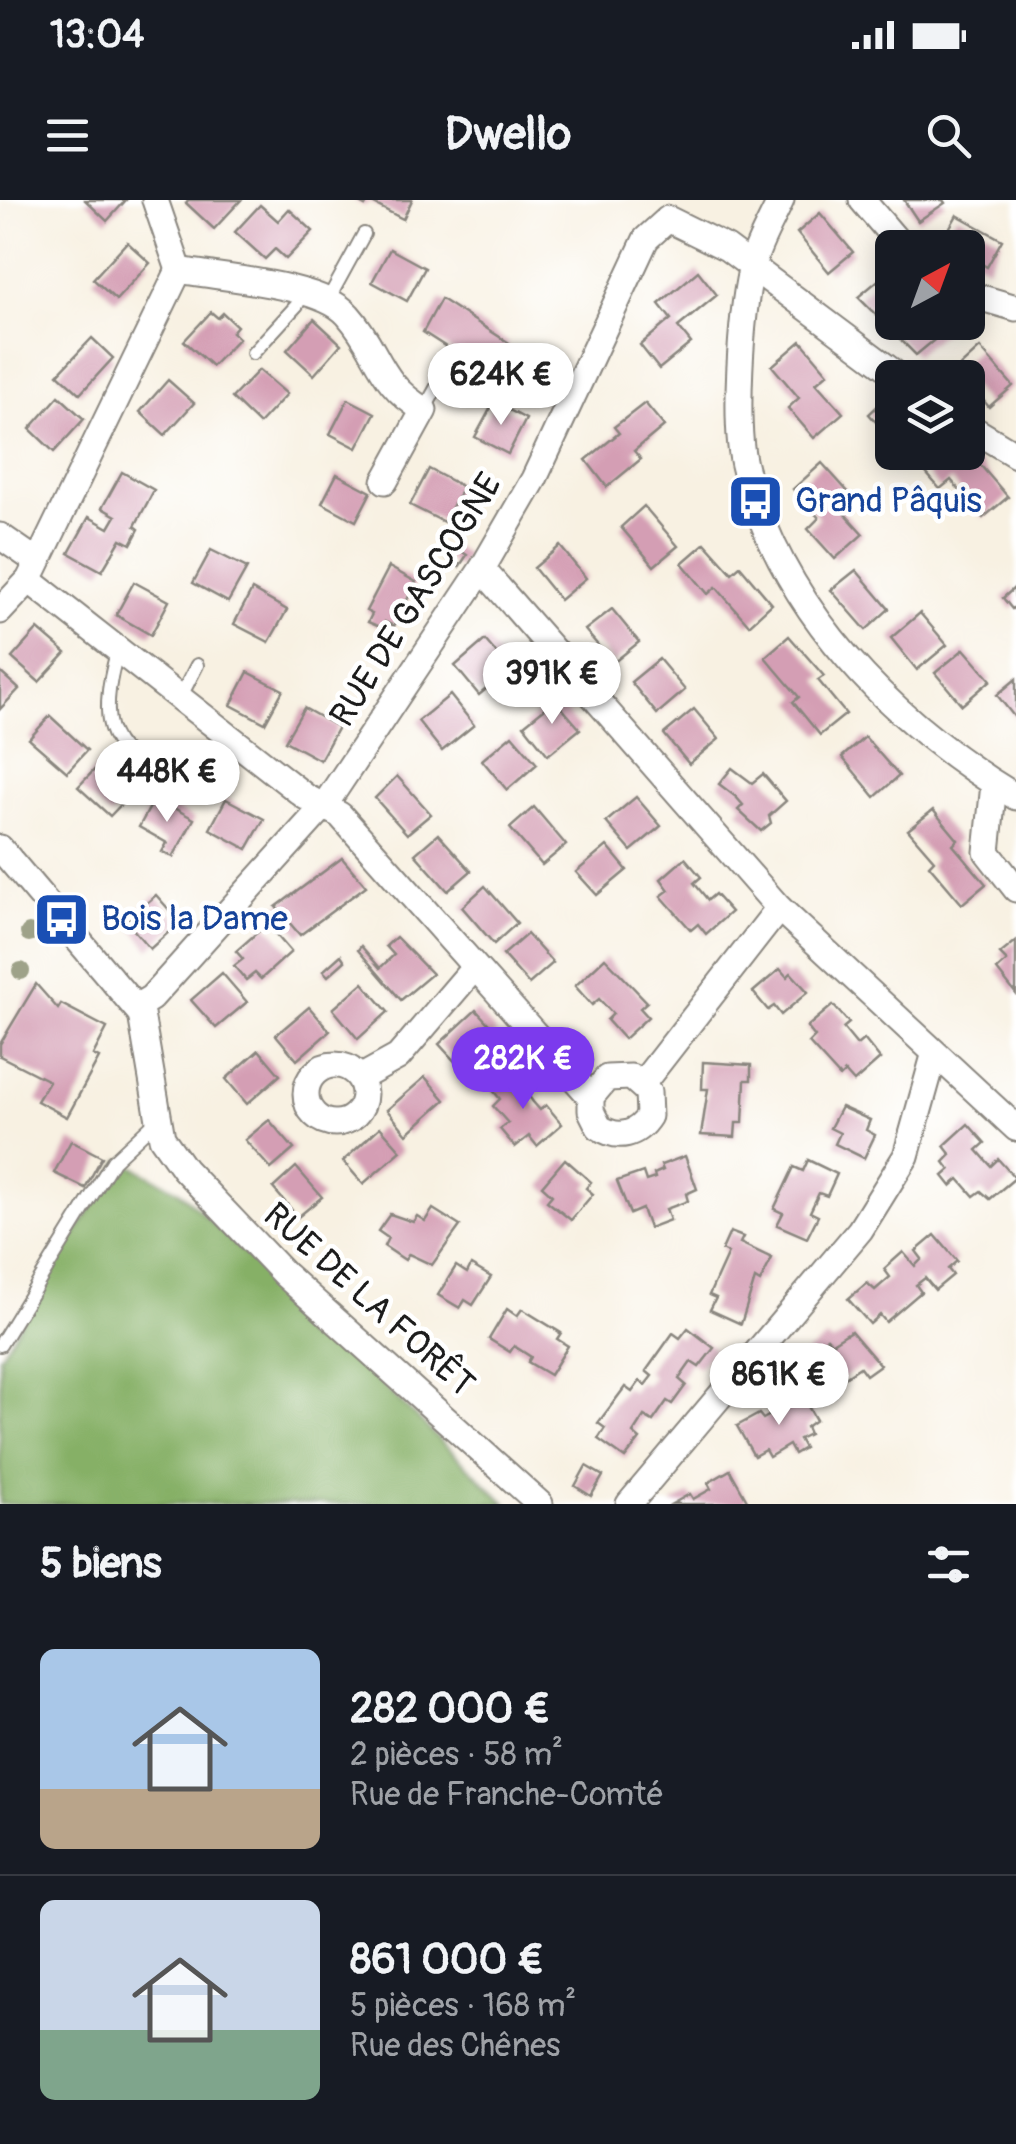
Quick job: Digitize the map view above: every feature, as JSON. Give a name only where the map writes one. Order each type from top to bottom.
[{"type":"street","points":[[0,611],[33,570],[179,270],[155,200]]},
{"type":"street","points":[[781,200],[751,268],[740,423],[744,466],[776,551],[831,640],[911,722],[1005,790],[987,852],[1016,890]]},
{"type":"street","points":[[862,200],[888,230]]},
{"type":"street","name":"RUE DE GASCOGNE","points":[[136,1007],[150,998],[324,806],[482,569],[534,479],[661,212],[727,248],[876,360]]},
{"type":"street","points":[[179,270],[329,298],[348,315],[398,394],[424,410],[385,481]]},
{"type":"street","points":[[985,299],[1016,308]]},
{"type":"street","points":[[985,436],[1016,455]]},
{"type":"street","points":[[0,536],[118,650],[233,741],[340,815],[591,1097]]},
{"type":"street","points":[[482,569],[778,908],[1016,1128]]},
{"type":"street","points":[[0,848],[136,1007],[145,1027],[160,1129]]},
{"type":"street","points":[[642,1084],[778,908]]},
{"type":"street","points":[[360,1078],[398,1057],[474,968]]},
{"type":"street","points":[[629,1504],[860,1230],[906,1156],[934,1056]]},
{"type":"street","points":[[618,1075],[642,1084],[650,1103],[649,1116],[633,1132],[622,1135],[599,1127],[591,1110],[591,1097],[598,1084],[618,1075]]},
{"type":"street","name":"RUE DE LA FORÊT","points":[[160,1129],[199,1188],[273,1262],[540,1504]]},
{"type":"lane","points":[[329,298],[364,234]]},
{"type":"lane","points":[[253,353],[297,305],[303,293]]},
{"type":"lane","points":[[424,410],[448,367]]},
{"type":"lane","points":[[118,650],[108,719],[114,738],[140,761],[166,770],[222,752],[233,741]]},
{"type":"lane","points":[[180,698],[197,665]]},
{"type":"lane","points":[[0,1346],[113,1161],[160,1129]]},
{"type":"green space","points":[[121,1160],[179,1191],[507,1504],[0,1504],[0,1356]]},
{"type":"building","points":[[85,200],[126,200],[107,221]]},
{"type":"building","points":[[241,200],[214,229],[186,203]]},
{"type":"building","points":[[353,200],[412,200],[403,219],[368,201],[365,206]]},
{"type":"building","points":[[904,200],[943,200],[945,203],[918,221]]},
{"type":"building","points":[[260,205],[278,221],[289,209],[313,231],[286,259],[275,249],[265,259],[235,232]]},
{"type":"building","points":[[820,213],[853,252],[829,272],[797,233]]},
{"type":"building","points":[[957,215],[984,230],[948,230]]},
{"type":"building","points":[[985,231],[1002,240],[985,266]]},
{"type":"building","points":[[127,242],[150,263],[116,300],[93,279]]},
{"type":"building","points":[[390,249],[425,268],[407,301],[372,282]]},
{"type":"building","points":[[698,271],[717,295],[678,327],[691,343],[659,369],[640,345],[671,319],[659,304]]},
{"type":"building","points":[[875,283],[875,314],[858,297]]},
{"type":"building","points":[[441,299],[509,343],[491,376],[423,332]]},
{"type":"building","points":[[211,312],[218,318],[223,313],[237,326],[232,332],[239,338],[212,366],[184,341]]},
{"type":"building","points":[[314,319],[341,344],[314,375],[287,350]]},
{"type":"building","points":[[92,338],[113,358],[80,394],[58,374]]},
{"type":"building","points":[[901,340],[934,340],[916,355]]},
{"type":"building","points":[[801,341],[828,373],[816,383],[843,413],[814,438],[788,408],[799,398],[772,366]]},
{"type":"building","points":[[980,348],[1013,386],[989,407],[985,402],[985,360],[967,360]]},
{"type":"building","points":[[259,370],[287,394],[259,424],[232,398]]},
{"type":"building","points":[[168,380],[194,403],[165,435],[140,412]]},
{"type":"building","points":[[59,396],[84,419],[54,452],[30,429]]},
{"type":"building","points":[[348,399],[375,413],[357,448],[330,434]]},
{"type":"building","points":[[494,402],[526,419],[508,454],[475,437]]},
{"type":"building","points":[[645,403],[664,426],[634,451],[641,459],[607,487],[586,460],[619,433],[614,427]]},
{"type":"building","points":[[822,463],[849,493],[836,504],[863,534],[835,559],[808,529],[819,518],[793,489]]},
{"type":"building","points":[[429,469],[463,487],[444,522],[410,505]]},
{"type":"building","points":[[924,470],[985,470],[1008,497],[983,518],[951,480],[940,489]]},
{"type":"building","points":[[122,472],[154,490],[135,526],[139,529],[131,544],[121,539],[102,571],[69,553],[89,517],[109,528],[116,516],[102,508]]},
{"type":"building","points":[[337,474],[371,492],[356,521],[322,503]]},
{"type":"building","points":[[644,506],[678,546],[654,566],[621,527]]},
{"type":"building","points":[[705,543],[732,573],[740,566],[772,604],[749,625],[716,587],[708,594],[682,563]]},
{"type":"building","points":[[560,546],[586,578],[560,600],[534,568]]},
{"type":"building","points":[[455,547],[467,555],[459,567],[447,559]]},
{"type":"building","points":[[211,550],[247,568],[228,602],[193,583]]},
{"type":"building","points":[[389,567],[416,582],[394,626],[385,622],[382,628],[368,622],[372,614],[366,611]]},
{"type":"building","points":[[856,570],[889,609],[866,630],[831,590]]},
{"type":"building","points":[[134,582],[169,601],[151,635],[116,615]]},
{"type":"building","points":[[1014,588],[1016,606],[1012,609],[1003,598]]},
{"type":"building","points":[[252,590],[287,610],[269,642],[234,624]]},
{"type":"building","points":[[612,609],[639,642],[613,663],[585,630]]},
{"type":"building","points":[[920,613],[947,645],[917,670],[891,638]]},
{"type":"building","points":[[38,629],[66,653],[39,682],[12,658]]},
{"type":"building","points":[[789,636],[824,676],[818,680],[846,714],[820,735],[793,702],[799,697],[765,657]]},
{"type":"building","points":[[485,640],[510,669],[479,695],[455,666]]},
{"type":"building","points":[[964,649],[991,680],[962,705],[935,673]]},
{"type":"building","points":[[659,659],[685,690],[657,714],[631,682]]},
{"type":"building","points":[[0,672],[19,689],[0,709]]},
{"type":"building","points":[[248,672],[283,690],[265,723],[231,705]]},
{"type":"building","points":[[1016,679],[1016,719],[997,695]]},
{"type":"building","points":[[450,695],[474,725],[442,751],[418,721]]},
{"type":"building","points":[[555,700],[580,729],[548,755],[524,725]]},
{"type":"building","points":[[304,708],[338,727],[320,760],[285,741]]},
{"type":"building","points":[[694,709],[719,739],[689,764],[664,734]]},
{"type":"building","points":[[50,716],[87,750],[67,772],[29,739]]},
{"type":"building","points":[[512,735],[537,764],[507,790],[482,760]]},
{"type":"building","points":[[865,737],[899,776],[875,797],[842,757]]},
{"type":"building","points":[[101,763],[133,792],[110,816],[78,787]]},
{"type":"building","points":[[732,768],[752,783],[763,774],[786,801],[769,816],[771,823],[761,831],[738,810],[743,805],[736,797],[719,784]]},
{"type":"building","points":[[397,776],[431,814],[407,834],[375,798]]},
{"type":"building","points":[[636,797],[661,826],[631,851],[606,822]]},
{"type":"building","points":[[155,798],[194,819],[173,857],[162,852],[167,843],[139,827]]},
{"type":"building","points":[[226,799],[264,819],[247,849],[210,829]]},
{"type":"building","points":[[534,807],[566,845],[542,865],[510,828]]},
{"type":"building","points":[[933,810],[958,840],[953,845],[986,884],[962,904],[929,865],[934,860],[908,830]]},
{"type":"building","points":[[438,834],[471,871],[448,891],[415,854]]},
{"type":"building","points":[[607,846],[627,870],[597,895],[576,872]]},
{"type":"building","points":[[342,858],[366,886],[300,935],[276,907]]},
{"type":"building","points":[[685,858],[701,877],[694,883],[708,900],[715,894],[731,912],[706,934],[698,924],[691,930],[661,896],[669,890],[661,879]]},
{"type":"building","points":[[485,886],[517,923],[494,944],[462,907]]},
{"type":"building","points":[[156,895],[180,922],[150,949],[126,921]]},
{"type":"building","points":[[267,924],[291,952],[261,979],[255,973],[246,980],[234,966],[243,959],[236,951]]},
{"type":"building","points":[[527,934],[553,963],[529,984],[503,955]]},
{"type":"building","points":[[396,937],[432,974],[401,1000],[358,950],[361,946],[380,968],[394,955],[386,946]]},
{"type":"building","points":[[1016,941],[1016,994],[997,970],[1007,961],[1000,954]]},
{"type":"building","points":[[341,955],[345,961],[328,976],[323,971]]},
{"type":"building","points":[[605,958],[647,1002],[640,1008],[648,1017],[624,1039],[607,1020],[613,1014],[599,999],[592,1005],[575,986]]},
{"type":"building","points":[[780,969],[787,977],[791,973],[808,992],[781,1015],[774,1006],[768,1010],[753,992]]},
{"type":"building","points":[[222,973],[247,1002],[216,1028],[191,1000]]},
{"type":"building","points":[[363,983],[388,1012],[358,1039],[333,1009]]},
{"type":"building","points":[[36,984],[58,1009],[61,1004],[107,1028],[93,1055],[99,1058],[67,1117],[37,1101],[49,1081],[0,1056],[0,1044]]},
{"type":"building","points":[[833,1005],[849,1023],[843,1028],[857,1045],[864,1039],[880,1059],[854,1082],[845,1072],[840,1077],[809,1043],[815,1037],[807,1027]]},
{"type":"building","points":[[309,1007],[330,1031],[297,1060],[276,1035]]},
{"type":"building","points":[[476,1010],[497,1033],[459,1066],[439,1044]]},
{"type":"building","points":[[259,1050],[280,1075],[247,1104],[226,1079]]},
{"type":"building","points":[[703,1062],[751,1065],[751,1080],[745,1080],[743,1123],[736,1123],[735,1137],[701,1135],[708,1089],[702,1089]]},
{"type":"building","points":[[518,1069],[534,1089],[528,1095],[533,1102],[540,1110],[546,1105],[562,1124],[537,1146],[529,1136],[515,1147],[500,1129],[508,1123],[493,1106],[500,1099],[492,1089]]},
{"type":"building","points":[[425,1077],[445,1100],[407,1134],[387,1110]]},
{"type":"building","points":[[841,1107],[870,1120],[866,1130],[875,1135],[864,1158],[835,1144],[840,1133],[830,1128]]},
{"type":"building","points":[[269,1120],[294,1149],[271,1169],[245,1140]]},
{"type":"building","points":[[968,1124],[985,1143],[977,1150],[991,1166],[998,1159],[1015,1178],[990,1199],[981,1191],[974,1196],[959,1179],[951,1186],[943,1176],[950,1170],[944,1162],[951,1155],[944,1146]]},
{"type":"building","points":[[380,1127],[401,1151],[363,1184],[343,1161]]},
{"type":"building","points":[[71,1141],[102,1157],[85,1188],[54,1173]]},
{"type":"building","points":[[685,1156],[697,1189],[686,1194],[688,1201],[666,1209],[670,1220],[649,1228],[642,1209],[630,1214],[617,1181],[643,1172],[646,1181],[655,1178],[654,1174],[663,1170],[661,1165]]},
{"type":"building","points":[[565,1159],[591,1182],[586,1188],[593,1194],[571,1220],[547,1201],[552,1195],[542,1186]]},
{"type":"building","points":[[808,1160],[837,1174],[827,1196],[819,1193],[810,1212],[818,1216],[807,1238],[777,1225],[783,1213],[774,1209],[794,1167],[803,1171]]},
{"type":"building","points":[[296,1167],[322,1197],[298,1217],[273,1188]]},
{"type":"building","points":[[433,1209],[460,1226],[432,1265],[409,1254],[405,1260],[384,1246],[388,1238],[378,1231],[390,1214],[413,1222],[417,1216],[425,1221]]},
{"type":"building","points":[[730,1232],[743,1237],[740,1243],[772,1258],[760,1282],[755,1279],[741,1324],[710,1310],[716,1298],[709,1295],[728,1253],[722,1250]]},
{"type":"building","points":[[935,1235],[957,1261],[948,1269],[953,1275],[935,1290],[925,1278],[916,1285],[921,1292],[886,1322],[880,1315],[870,1324],[848,1299],[867,1283],[875,1290],[890,1277],[884,1269],[903,1252],[915,1266],[922,1259],[916,1251]]},
{"type":"building","points":[[471,1265],[491,1277],[473,1305],[465,1300],[460,1308],[438,1295],[456,1266],[467,1273]]},
{"type":"building","points":[[507,1309],[517,1316],[522,1309],[561,1333],[557,1339],[568,1346],[550,1375],[528,1362],[531,1357],[514,1346],[510,1352],[489,1339]]},
{"type":"building","points":[[688,1328],[714,1348],[699,1367],[691,1362],[679,1379],[686,1385],[672,1404],[667,1401],[653,1421],[644,1416],[633,1433],[640,1439],[625,1458],[598,1439],[605,1428],[598,1423],[625,1387],[632,1392],[640,1381],[645,1385],[652,1376],[646,1371],[673,1333],[680,1338]]},
{"type":"building","points":[[851,1331],[880,1365],[866,1375],[860,1367],[842,1379],[838,1373],[826,1380],[807,1352],[827,1338],[832,1343]]},
{"type":"building","points":[[799,1391],[816,1420],[806,1427],[809,1434],[799,1439],[804,1448],[794,1454],[789,1445],[769,1457],[765,1450],[754,1456],[737,1426],[759,1414],[763,1419],[781,1409],[778,1403]]},
{"type":"building","points":[[586,1466],[603,1476],[591,1496],[575,1486]]},
{"type":"building","points":[[730,1470],[747,1500],[741,1504],[672,1504],[711,1489],[708,1483]]},
{"type":"place","name":"Grand Pâquis","points":[[756,501]]},
{"type":"place","name":"Bois la Dame","points":[[62,919]]}]
